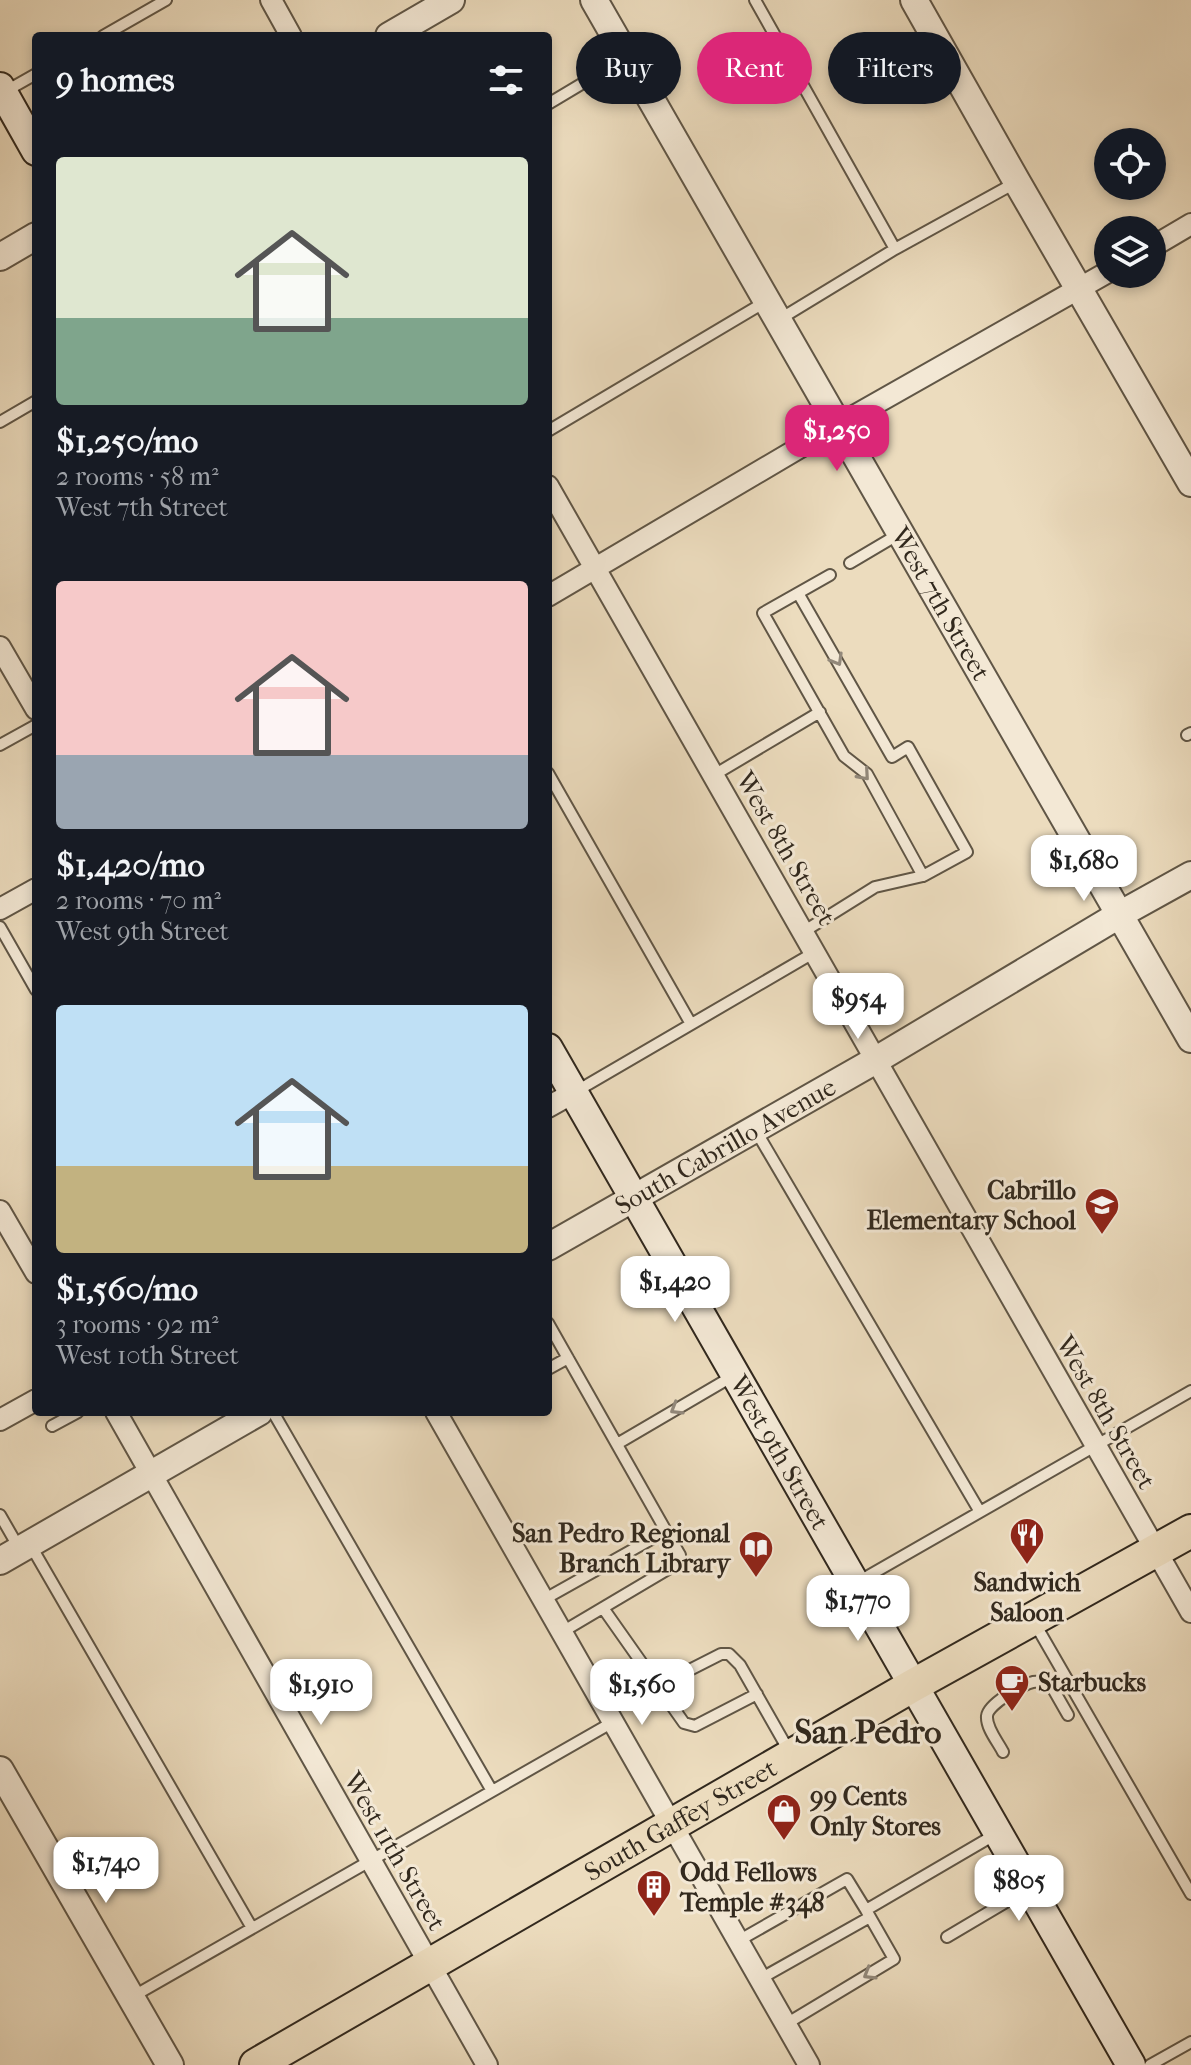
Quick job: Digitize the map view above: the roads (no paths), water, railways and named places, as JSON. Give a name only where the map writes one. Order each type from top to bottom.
[{"type":"main road","points":[[1,92],[32,144]]},
{"type":"main road","name":"West 9th Street","points":[[552,1055],[1131,2065]]},
{"type":"main road","name":"South Gaffey Street","points":[[256,2065],[912,1686],[1191,1531]]},
{"type":"street","points":[[271,0],[289,32]]},
{"type":"street","points":[[396,32],[451,0]]},
{"type":"street","name":"West 7th Street","points":[[594,0],[613,32]]},
{"type":"street","points":[[914,0],[1191,483]]},
{"type":"street","name":"West 7th Street","points":[[654,104],[1191,1039]]},
{"type":"street","points":[[1166,239],[1191,224]]},
{"type":"street","points":[[0,257],[32,238]]},
{"type":"street","points":[[552,594],[838,425],[1094,280]]},
{"type":"street","name":"West 8th Street","points":[[552,493],[1191,1612]]},
{"type":"street","points":[[0,647],[32,702]]},
{"type":"street","name":"South Cabrillo Avenue","points":[[552,1245],[1191,875]]},
{"type":"street","points":[[0,909],[32,891]]},
{"type":"street","points":[[552,1105],[573,1093]]},
{"type":"street","points":[[0,1211],[32,1266]]},
{"type":"street","points":[[0,1420],[32,1402]]},
{"type":"street","name":"West 11th Street","points":[[118,1416],[487,2065]]},
{"type":"street","points":[[17,1552],[252,1416]]},
{"type":"street","points":[[442,1416],[543,1600],[809,2065]]},
{"type":"street","points":[[0,1770],[170,2065]]},
{"type":"lane","points":[[110,32],[166,0]]},
{"type":"lane","points":[[755,0],[895,249]]},
{"type":"lane","points":[[1,92],[32,76]]},
{"type":"lane","points":[[552,102],[576,87]]},
{"type":"lane","points":[[552,429],[1017,182]]},
{"type":"lane","points":[[0,422],[32,403]]},
{"type":"lane","points":[[850,563],[900,533]]},
{"type":"lane","points":[[830,575],[763,613],[844,756],[867,774],[923,876]]},
{"type":"lane","points":[[798,593],[892,757],[908,747],[967,852],[923,876],[875,887],[803,932]]},
{"type":"lane","points":[[714,775],[820,712]]},
{"type":"lane","points":[[0,745],[32,727]]},
{"type":"lane","points":[[552,780],[691,1024]]},
{"type":"lane","points":[[0,927],[32,983]]},
{"type":"lane","points":[[573,1093],[815,952]]},
{"type":"lane","points":[[755,1129],[980,1512]]},
{"type":"lane","points":[[552,1330],[680,1555],[675,1565],[562,1632]]},
{"type":"lane","points":[[552,1367],[568,1358]]},
{"type":"lane","points":[[617,1444],[734,1375]]},
{"type":"lane","points":[[854,1584],[1191,1391]]},
{"type":"lane","points":[[52,1426],[71,1416]]},
{"type":"lane","points":[[275,1416],[492,1791]]},
{"type":"lane","points":[[0,1515],[17,1552],[252,1928]]},
{"type":"lane","points":[[543,1600],[666,1531]]},
{"type":"lane","points":[[603,1608],[684,1723],[699,1725],[757,1694]]},
{"type":"lane","points":[[1033,1620],[1191,1894]]},
{"type":"lane","points":[[658,1686],[725,1653],[740,1665],[792,1756]]},
{"type":"lane","points":[[1003,1752],[986,1717],[989,1709],[1007,1696],[1030,1683],[1039,1682],[1052,1687],[1068,1715]]},
{"type":"lane","points":[[131,1998],[613,1722]]},
{"type":"lane","points":[[760,1979],[997,1833]]},
{"type":"lane","points":[[738,1941],[847,1879],[868,1913],[894,1959],[786,2024]]},
{"type":"lane","points":[[947,1937],[1029,1888]]},
{"type":"lane","points":[[1150,2065],[1191,2042]]},
{"type":"place","name":"Cabrillo Elementary School","points":[[1102,1236]]},
{"type":"place","name":"Sandwich Saloon","points":[[1027,1566]]},
{"type":"place","name":"San Pedro Regional Branch Library","points":[[756,1579]]},
{"type":"place","name":"Starbucks","points":[[1012,1713]]},
{"type":"place","name":"99 Cents Only Stores","points":[[784,1842]]},
{"type":"place","name":"Odd Fellows Temple #348","points":[[654,1918]]},
{"type":"district","name":"San Pedro","points":[[868,1731]]}]
